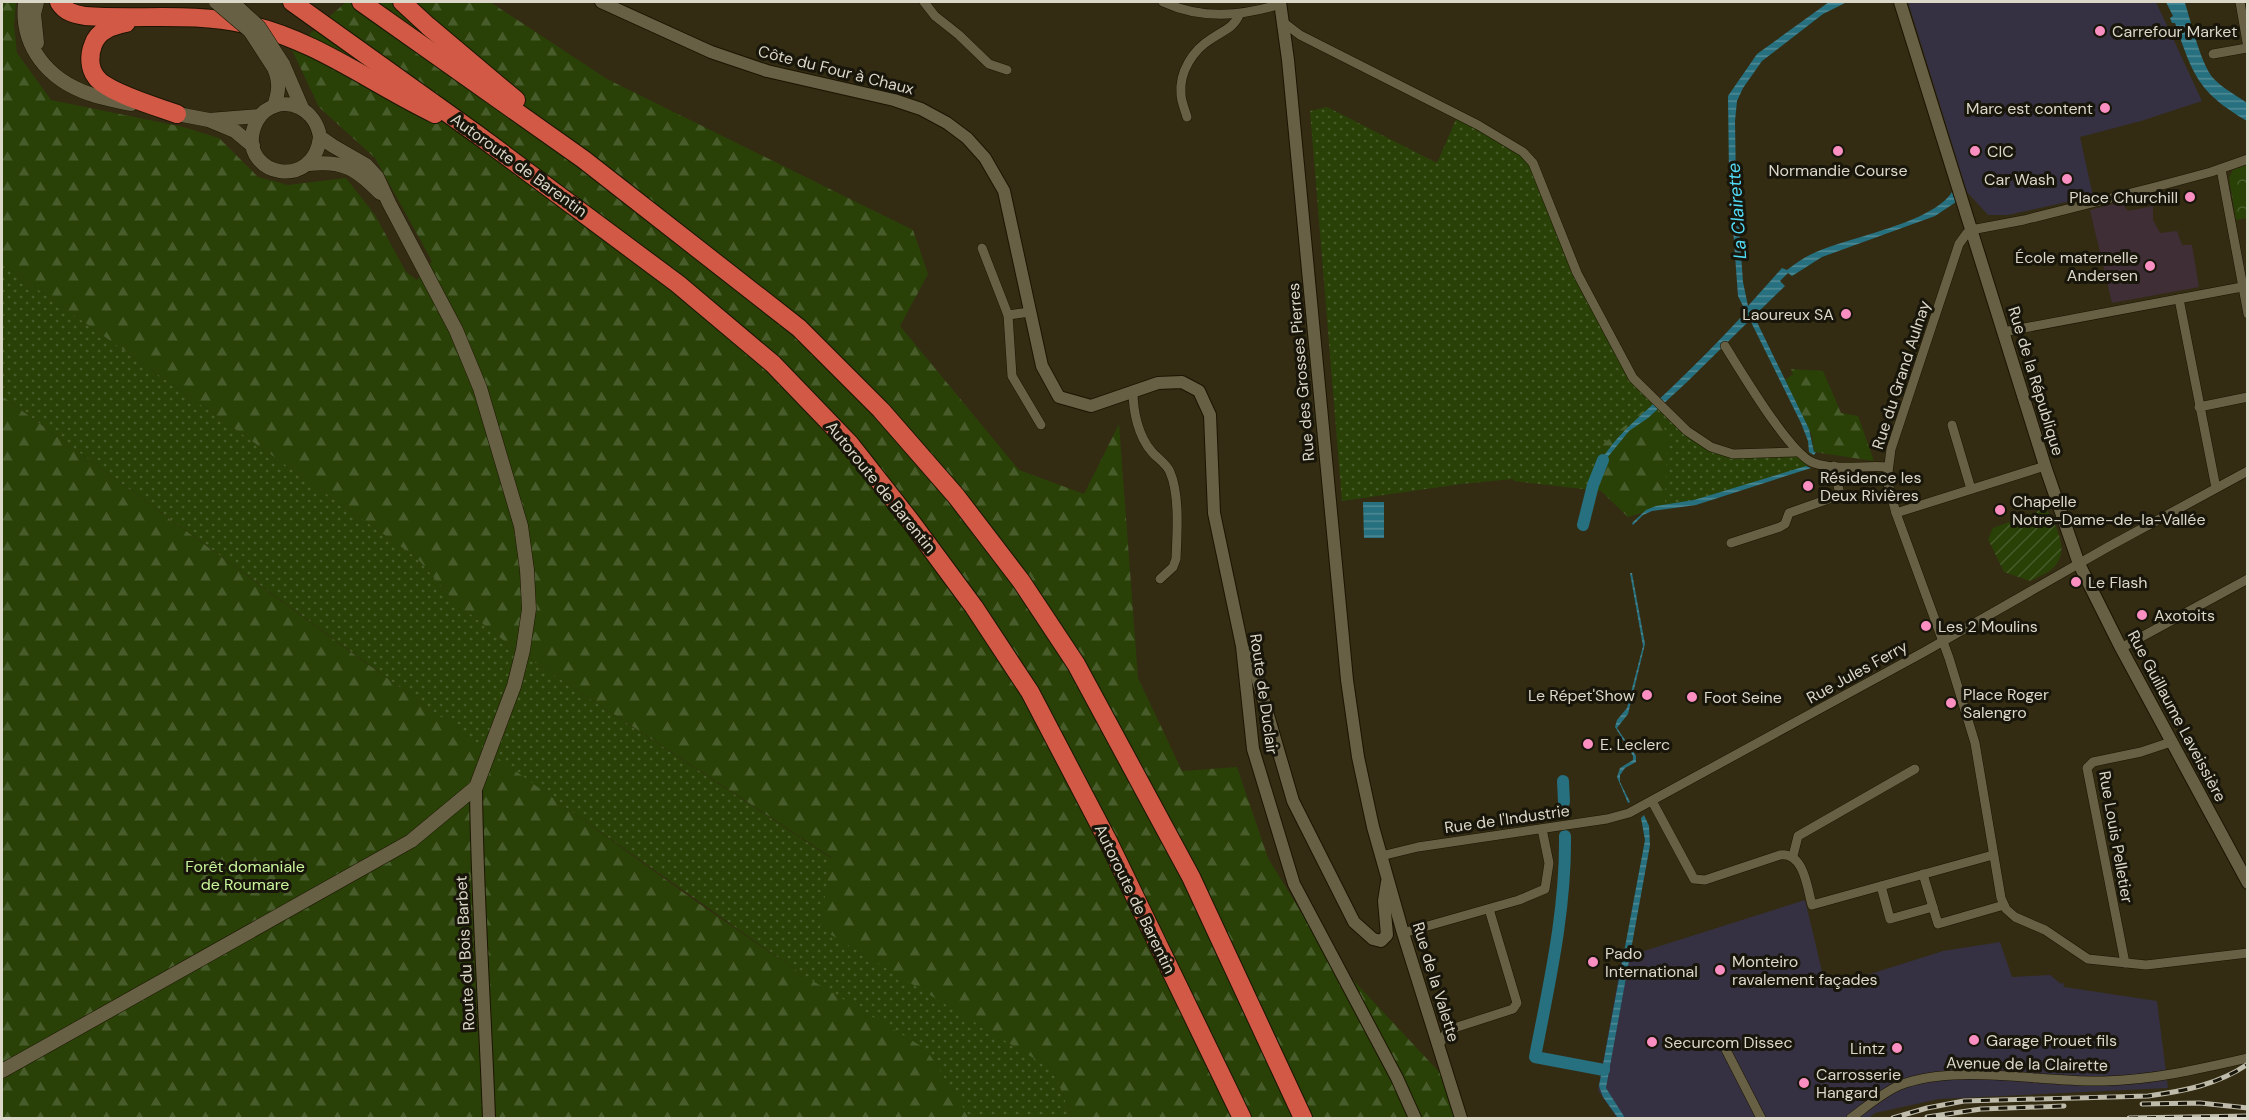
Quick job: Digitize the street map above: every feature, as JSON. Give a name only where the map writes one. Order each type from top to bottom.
[{"type":"highway","points":[[59,2],[71,13],[85,16],[219,19],[247,24],[288,38],[348,64],[410,102],[478,135]]},
{"type":"highway","name":"Autoroute de Barentin","points":[[292,2],[478,135],[678,284],[773,364],[850,444],[974,607],[1030,692],[1108,841],[1242,1119]]},
{"type":"highway","points":[[361,2],[583,159],[799,328],[881,410],[956,496],[1021,581],[1076,664],[1191,877],[1303,1119]]},
{"type":"highway","points":[[402,2],[583,159]]},
{"type":"highway","points":[[161,17],[111,26],[102,32],[94,42],[90,54],[91,67],[96,78],[104,84],[177,114]]},
{"type":"main road","points":[[25,2],[26,32],[30,46],[55,75],[89,94],[210,120],[260,116]]},
{"type":"main road","points":[[37,2],[34,14],[40,60]]},
{"type":"main road","points":[[216,2],[250,31],[278,66],[278,94],[274,106]]},
{"type":"main road","points":[[232,2],[259,27],[302,108],[315,120],[320,136],[315,156],[309,164],[299,170],[276,171],[258,157],[253,146],[252,135],[255,125],[260,116],[274,106],[283,104],[302,108]]},
{"type":"main road","points":[[210,120],[235,132],[253,146]]},
{"type":"main road","points":[[2,1071],[411,841],[476,787],[514,686],[524,650],[529,609],[527,570],[523,537],[509,481],[480,388],[456,330],[389,203],[378,177],[366,165],[320,136]]},
{"type":"main road","points":[[309,164],[328,162],[345,165],[359,173],[389,203]]},
{"type":"street","name":"Côte du Four à Chaux","points":[[601,2],[711,52],[766,71],[894,100],[921,109],[947,123],[967,138],[985,158],[1004,191],[1042,366],[1059,397],[1091,406],[1130,392]]},
{"type":"street","points":[[923,2],[989,64],[1007,70]]},
{"type":"street","name":"Rue des Grosses Pierres","points":[[1162,2],[1190,12],[1239,15],[1284,2],[1283,22],[1347,680],[1358,757],[1381,856]]},
{"type":"street","name":"Rue de la République","points":[[1900,2],[2045,466],[2079,564]]},
{"type":"street","points":[[2213,54],[2247,48],[2240,2]]},
{"type":"street","points":[[1187,117],[1180,92],[1187,65],[1194,52],[1232,26],[1239,15]]},
{"type":"street","points":[[1283,22],[1300,35],[1478,125],[1523,152],[1533,163],[1577,273],[1633,378],[1686,431],[1711,447],[1733,454],[1796,452]]},
{"type":"street","points":[[1971,230],[2024,220],[2221,169],[2247,159]]},
{"type":"street","points":[[2221,169],[2247,314]]},
{"type":"street","name":"Rue du Grand Aulnay","points":[[1971,230],[1966,233],[1959,244],[1902,416],[1888,467],[1887,480],[1896,513],[1943,641],[1975,743],[1993,855],[2004,905]]},
{"type":"street","points":[[982,248],[1008,315],[1012,376],[1041,425]]},
{"type":"street","points":[[2003,332],[2242,287]]},
{"type":"street","points":[[2179,299],[2216,488]]},
{"type":"street","points":[[1008,315],[1030,312]]},
{"type":"street","points":[[1725,346],[1796,452],[1812,463],[1834,466],[1888,467]]},
{"type":"street","name":"Route de Duclair","points":[[1130,392],[1158,383],[1182,382],[1199,391],[1210,415],[1214,513],[1242,646],[1253,749],[1294,884],[1415,1119]]},
{"type":"street","points":[[1130,392],[1140,431],[1150,450],[1170,471],[1175,494],[1176,559],[1173,567],[1160,579]]},
{"type":"street","points":[[2199,407],[2247,397]]},
{"type":"street","points":[[1952,425],[1971,489]]},
{"type":"street","points":[[1731,543],[1780,527],[1785,524],[1789,513],[1839,495],[1834,466]]},
{"type":"street","points":[[1896,513],[2045,466]]},
{"type":"street","name":"Rue Jules Ferry","points":[[1636,810],[2247,471]]},
{"type":"street","name":"Rue Guillaume Laveissière","points":[[2079,564],[2121,648],[2247,883]]},
{"type":"street","points":[[2121,648],[2247,579]]},
{"type":"street","points":[[1242,646],[1254,667],[1293,801],[1354,922],[1373,939],[1381,941],[1387,935],[1384,901],[1387,878]]},
{"type":"street","name":"Rue Louis Pelletier","points":[[2125,963],[2087,768],[2093,762],[2140,752],[2171,742]]},
{"type":"street","points":[[1793,856],[1798,836],[1916,769]]},
{"type":"street","name":"Route du Bois Barbet","points":[[476,787],[477,879],[487,1041],[489,1117]]},
{"type":"street","points":[[1652,801],[1691,876],[1698,881],[1780,855],[1793,856],[1800,864],[1812,904],[1993,855]]},
{"type":"street","name":"Rue de l'Industrie","points":[[1381,856],[1418,847],[1618,817],[1636,810]]},
{"type":"street","points":[[1403,933],[1519,900],[1545,889],[1550,863],[1542,829]]},
{"type":"street","name":"Rue de la Valette","points":[[1381,856],[1461,1119]]},
{"type":"street","points":[[1923,874],[1938,924],[2004,905],[2015,917],[2060,938],[2082,956],[2146,965],[2247,953]]},
{"type":"street","points":[[1881,886],[1890,919],[1933,907]]},
{"type":"street","points":[[1438,1045],[1448,1030],[1514,1009],[1517,1003],[1489,909]]},
{"type":"street","points":[[1723,1044],[1761,1119]]},
{"type":"street","name":"Avenue de la Clairette","points":[[1851,1119],[1872,1102],[1900,1085],[1933,1077],[1962,1075],[2058,1081],[2105,1081],[2192,1071],[2247,1058]]},
{"type":"shaded area","points":[[1908,2],[2156,2],[2202,101],[2141,121],[2080,137],[2093,196],[2008,215],[1988,215],[1967,192]]},
{"type":"shaded area","name":"École maternelle Andersen","points":[[2121,202],[2128,211],[2153,206],[2153,220],[2160,233],[2177,231],[2182,245],[2192,245],[2199,287],[2112,303],[2090,210]]},
{"type":"shaded area","points":[[1805,900],[1826,988],[1943,951],[2000,942],[2012,977],[2050,975],[2061,984],[2063,982],[2064,987],[2157,1001],[2168,1088],[1939,1099],[1875,1113],[1869,1118],[1617,1118],[1598,1090],[1622,958]]},
{"type":"green space","points":[[2,2],[16,2],[14,25],[17,53],[51,100],[183,127],[219,138],[258,177],[288,185],[346,178],[375,215],[406,272],[417,280],[432,261],[375,158],[319,107],[292,50],[346,2],[490,2],[607,79],[913,230],[928,274],[900,326],[1019,470],[1084,494],[1119,424],[1138,678],[1182,771],[1237,767],[1268,858],[1323,948],[1443,1076],[1456,1118],[1072,1118],[1053,1070],[820,928],[831,857],[513,648],[454,601],[417,558],[2,264]]},
{"type":"green space","points":[[1327,107],[1437,163],[1458,115],[1533,163],[1577,274],[1633,378],[1687,431],[1733,454],[1796,452],[1806,460],[1807,467],[1719,495],[1665,506],[1664,491],[1603,444],[1601,491],[1514,481],[1513,479],[1342,501],[1310,111]]},
{"type":"green space","points":[[2247,165],[2247,218],[2236,220],[2229,178],[2233,170]]},
{"type":"green space","points":[[2,264],[417,558],[454,601],[513,648],[831,858],[951,1006],[1053,1070],[1072,1118],[970,1118],[803,975],[509,767],[2,396]]},
{"type":"green space","points":[[1791,369],[1823,371],[1841,413],[1858,416],[1874,461],[1814,452],[1812,436],[1785,380],[1793,374]]},
{"type":"green space","name":"Forêt domaniale de Roumare","points":[[2,396],[694,900],[803,975],[926,1049],[970,1118],[2,1118]]},
{"type":"green space","points":[[1650,405],[1667,433],[1665,506],[1628,517],[1601,491],[1603,444]]},
{"type":"green space","points":[[2046,508],[2060,537],[2061,552],[2055,566],[2047,573],[2030,581],[2004,572],[1988,539],[1993,528]]},
{"type":"water","name":"La Clairette","points":[[1829,2],[1847,2],[1823,14],[1762,61],[1743,88],[1737,101],[1736,183],[1743,282],[1748,306],[1782,268],[1787,270],[1814,253],[1909,221],[1942,203],[1952,192],[1956,202],[1935,216],[1822,257],[1792,276],[1788,273],[1780,281],[1785,286],[1754,316],[1809,429],[1814,452],[1816,452],[1814,455],[1809,452],[1808,441],[1801,423],[1750,320],[1648,418],[1629,431],[1607,458],[1599,475],[1595,473],[1601,460],[1618,438],[1746,312],[1738,296],[1729,174],[1728,96],[1757,54]]},
{"type":"water","points":[[2166,2],[2185,3],[2200,53],[2209,72],[2221,85],[2247,103],[2247,121],[2218,101],[2199,81],[2175,23],[2172,23],[2170,18],[2173,16]]},
{"type":"water","points":[[1806,466],[1811,468],[1696,505],[1652,511],[1643,515],[1633,525],[1632,523],[1646,510],[1656,506],[1694,500]]},
{"type":"water","points":[[1363,502],[1384,502],[1384,538],[1364,538]]},
{"type":"water","points":[[1630,573],[1632,573],[1645,644],[1628,714],[1617,728],[1636,756],[1636,762],[1625,768],[1620,775],[1620,782],[1630,802],[1628,803],[1617,777],[1620,768],[1633,760],[1633,756],[1615,727],[1617,720],[1627,708],[1643,646]]},
{"type":"water","points":[[1644,815],[1649,826],[1650,845],[1606,1088],[1625,1118],[1618,1118],[1603,1097],[1599,1086],[1645,840],[1641,818]]},
{"type":"waterway","points":[[1583,525],[1593,485],[1603,460]]},
{"type":"waterway","points":[[1563,781],[1564,802]]},
{"type":"waterway","points":[[1565,836],[1560,920],[1535,1057],[1604,1070]]},
{"type":"railway","points":[[1893,1118],[1927,1108],[1964,1101],[2148,1096],[2212,1082],[2248,1064]]},
{"type":"railway","points":[[2142,1104],[2200,1103],[2248,1108]]},
{"type":"railway","points":[[1927,1117],[1981,1109],[2064,1106]]},
{"type":"railway","points":[[2129,1118],[2248,1116]]},
{"type":"place","name":"Carrefour Market","points":[[2100,31]]},
{"type":"place","name":"Marc est content","points":[[2105,108]]},
{"type":"place","name":"Normandie Course","points":[[1838,151]]},
{"type":"place","name":"CIC","points":[[1975,151]]},
{"type":"place","name":"Car Wash","points":[[2067,179]]},
{"type":"place","name":"Place Churchill","points":[[2190,197]]},
{"type":"place","name":"École maternelle Andersen","points":[[2150,266]]},
{"type":"place","name":"Laoureux SA","points":[[1846,314]]},
{"type":"place","name":"Résidence les Deux Rivières","points":[[1808,486]]},
{"type":"place","name":"Chapelle Notre-Dame-de-la-Vallée","points":[[2000,510]]},
{"type":"place","name":"Le Flash","points":[[2076,582]]},
{"type":"place","name":"Axotoits","points":[[2142,615]]},
{"type":"place","name":"Les 2 Moulins","points":[[1926,626]]},
{"type":"place","name":"Le Répet'Show","points":[[1647,695]]},
{"type":"place","name":"Foot Seine","points":[[1692,697]]},
{"type":"place","name":"Place Roger Salengro","points":[[1951,703]]},
{"type":"place","name":"E. Leclerc","points":[[1588,744]]},
{"type":"place","name":"Pado International","points":[[1593,962]]},
{"type":"place","name":"Monteiro ravalement façades","points":[[1720,970]]},
{"type":"place","name":"Garage Prouet fils","points":[[1974,1040]]},
{"type":"place","name":"Securcom Dissec","points":[[1652,1042]]},
{"type":"place","name":"Lintz","points":[[1897,1048]]},
{"type":"place","name":"Carrosserie Hangard","points":[[1804,1083]]}]
